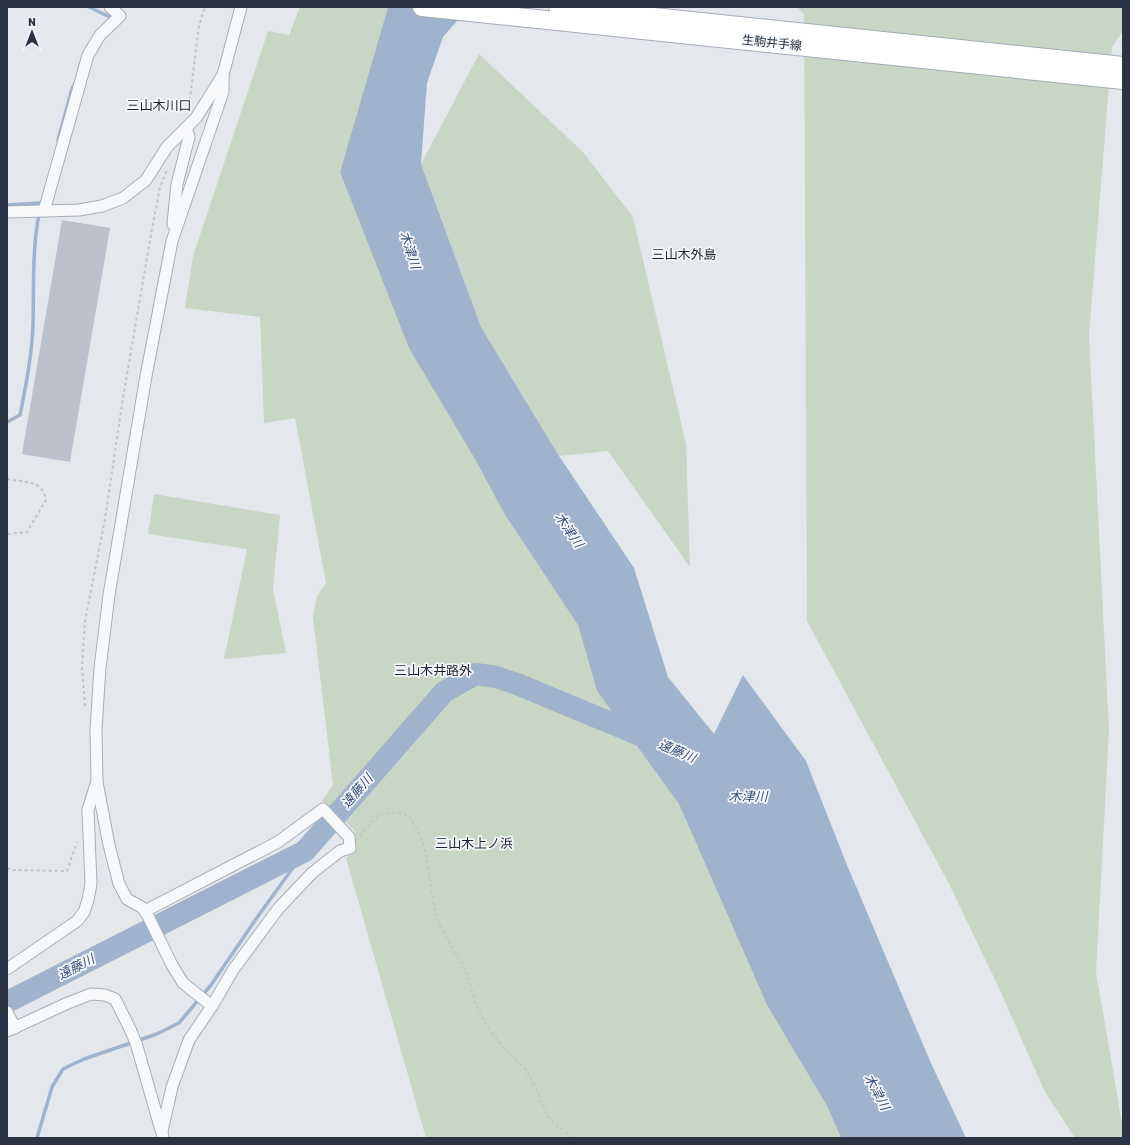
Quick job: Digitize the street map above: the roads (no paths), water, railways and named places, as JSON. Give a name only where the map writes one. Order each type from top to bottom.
[{"type":"main road","name":"生駒井手線","points":[[422,7],[1123,80]]},
{"type":"main road","name":"生駒井手線","points":[[558,7],[1123,66]]},
{"type":"street","points":[[44,211],[88,55],[100,35],[120,16],[110,7]]},
{"type":"street","points":[[172,240],[222,92],[223,74],[241,7]]},
{"type":"street","points":[[7,212],[79,210],[102,206],[123,198],[146,180],[167,147],[196,118],[223,74]]},
{"type":"street","points":[[186,128],[189,138],[176,184],[172,240],[146,376],[109,595],[100,668],[96,729],[97,782],[109,845],[119,884],[127,899],[143,908],[145,911],[172,965],[183,983],[212,1006]]},
{"type":"street","points":[[7,969],[77,921],[84,912],[91,884],[88,810],[97,782]]},
{"type":"street","points":[[145,911],[278,842],[323,809],[349,837],[350,848],[340,851],[312,873],[278,909],[233,970],[212,1006],[189,1040],[172,1087],[162,1135]]},
{"type":"street","points":[[10,1022],[91,994],[105,994],[114,1000],[136,1043],[162,1135]]},
{"type":"water","name":"木津川","points":[[388,7],[469,7],[443,37],[427,83],[421,164],[481,327],[559,456],[634,568],[668,677],[714,734],[743,675],[806,761],[847,865],[930,1061],[966,1138],[841,1138],[827,1106],[767,1005],[679,804],[597,691],[578,625],[505,515],[475,459],[409,348],[340,172]]},
{"type":"waterway","points":[[89,7],[112,18]]},
{"type":"waterway","points":[[58,140],[72,89],[76,81]]},
{"type":"waterway","points":[[7,205],[40,203]]},
{"type":"waterway","points":[[7,422],[20,415],[28,370],[33,324],[34,255],[39,214]]},
{"type":"waterway","name":"遠藤川","points":[[7,1002],[305,851],[444,692],[476,674],[496,677],[517,684],[652,740]]},
{"type":"waterway","points":[[37,1138],[52,1087],[63,1069],[84,1059],[157,1034],[179,1023],[211,985],[305,851]]},
{"type":"district","name":"三山木川口","points":[[159,105]]},
{"type":"district","name":"三山木外島","points":[[684,254]]},
{"type":"district","name":"三山木井路外","points":[[433,670]]},
{"type":"district","name":"三山木上ノ浜","points":[[474,843]]}]
